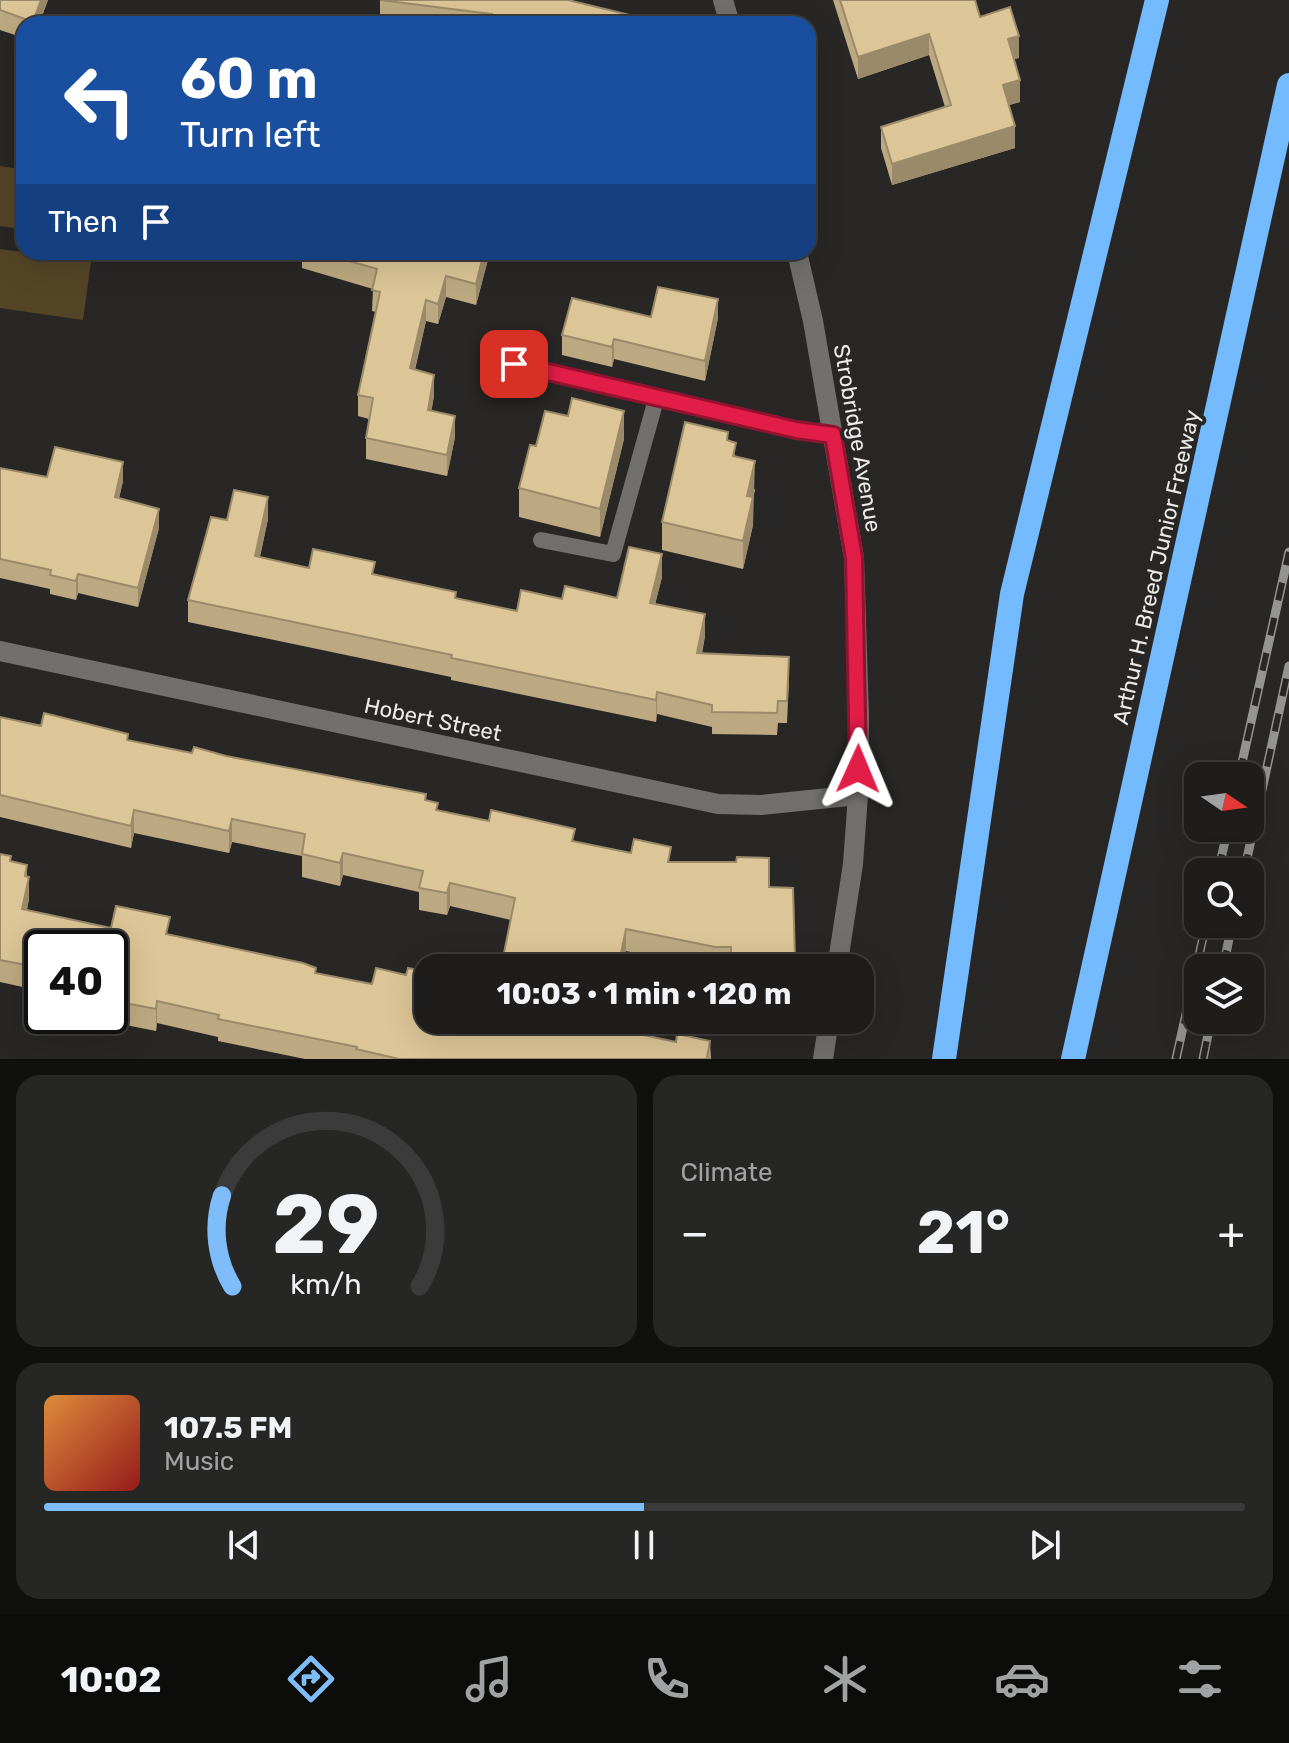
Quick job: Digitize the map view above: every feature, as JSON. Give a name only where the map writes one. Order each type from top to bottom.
[{"type":"highway","points":[[944,1059],[1012,594],[1157,1]]},
{"type":"highway","name":"Arthur H. Breed Junior Freeway","points":[[1073,1059],[1289,85]]},
{"type":"street","name":"Strobridge Avenue","points":[[799,260],[813,321],[854,558],[858,795],[853,864],[839,954]]},
{"type":"street","name":"Hobert Street","points":[[0,651],[718,804],[761,805],[858,795]]},
{"type":"street","points":[[823,1059],[827,1034]]},
{"type":"lane","points":[[514,364],[796,430],[833,435]]},
{"type":"lane","points":[[541,540],[613,554],[657,396]]},
{"type":"shaded area","points":[[0,166],[16,169],[16,228],[0,226]]},
{"type":"shaded area","points":[[0,249],[16,251],[16,260],[91,262],[83,320],[0,308]]},
{"type":"building","points":[[0,0],[41,0],[35,16],[16,16],[0,10]]},
{"type":"building","points":[[380,0],[568,0],[634,16],[492,16]]},
{"type":"building","points":[[840,0],[975,0],[980,17],[1010,7],[1019,36],[1008,39],[1020,80],[1003,85],[1015,126],[892,164],[881,127],[951,105],[929,34],[858,57]]},
{"type":"building","points":[[346,260],[482,260],[476,284],[446,276],[438,304],[426,300],[410,368],[434,375],[428,410],[455,416],[447,455],[366,438],[373,398],[358,395],[380,292],[372,290],[377,269]]},
{"type":"building","points":[[658,287],[718,299],[705,361],[614,339],[612,347],[562,335],[572,298],[651,317]]},
{"type":"building","points":[[572,398],[624,411],[600,509],[519,488],[530,445],[536,446],[545,411],[568,416]]},
{"type":"building","points":[[685,422],[728,432],[727,440],[736,443],[733,456],[755,461],[747,496],[753,497],[743,541],[662,522]]},
{"type":"building","points":[[55,447],[123,462],[115,497],[159,509],[138,588],[78,574],[76,581],[50,575],[51,570],[0,559],[0,468],[47,477]]},
{"type":"building","points":[[234,490],[268,497],[255,556],[309,568],[313,549],[375,562],[372,574],[456,592],[455,598],[517,611],[521,590],[562,599],[565,586],[617,598],[629,547],[662,554],[650,603],[705,614],[697,653],[789,657],[787,701],[778,701],[777,713],[712,712],[712,705],[657,692],[656,700],[188,600],[211,517],[227,520]]},
{"type":"building","points":[[44,713],[128,734],[127,740],[192,753],[194,747],[226,756],[426,794],[425,800],[438,803],[436,810],[489,821],[491,810],[575,829],[572,841],[631,853],[634,839],[671,847],[668,862],[736,862],[737,857],[769,858],[769,887],[793,888],[795,954],[731,954],[731,947],[715,947],[626,929],[621,954],[504,954],[515,898],[450,883],[447,893],[419,888],[423,871],[343,853],[340,863],[302,854],[305,834],[232,819],[229,831],[134,810],[131,826],[0,795],[0,717],[41,726]]},
{"type":"building","points":[[0,854],[11,856],[10,861],[27,865],[25,876],[29,877],[22,909],[111,928],[116,906],[170,917],[166,934],[303,963],[316,968],[315,973],[372,984],[376,968],[406,975],[408,968],[414,969],[414,1034],[639,1034],[676,1042],[677,1034],[710,1041],[707,1058],[711,1059],[399,1059],[357,1047],[218,1019],[219,1015],[157,1001],[156,1009],[128,1004],[128,930],[24,930],[24,965],[0,960]]},
{"type":"railway","points":[[1242,762],[1289,552]]},
{"type":"railway","points":[[1247,858],[1289,666]]},
{"type":"railway","points":[[1221,858],[1225,842]]},
{"type":"railway","points":[[1176,1059],[1203,938]]},
{"type":"railway","points":[[1226,954],[1229,938]]},
{"type":"railway","points":[[1203,1059],[1208,1034]]},
{"type":"route","points":[[514,364],[796,430],[833,435],[854,558],[858,769]]}]
